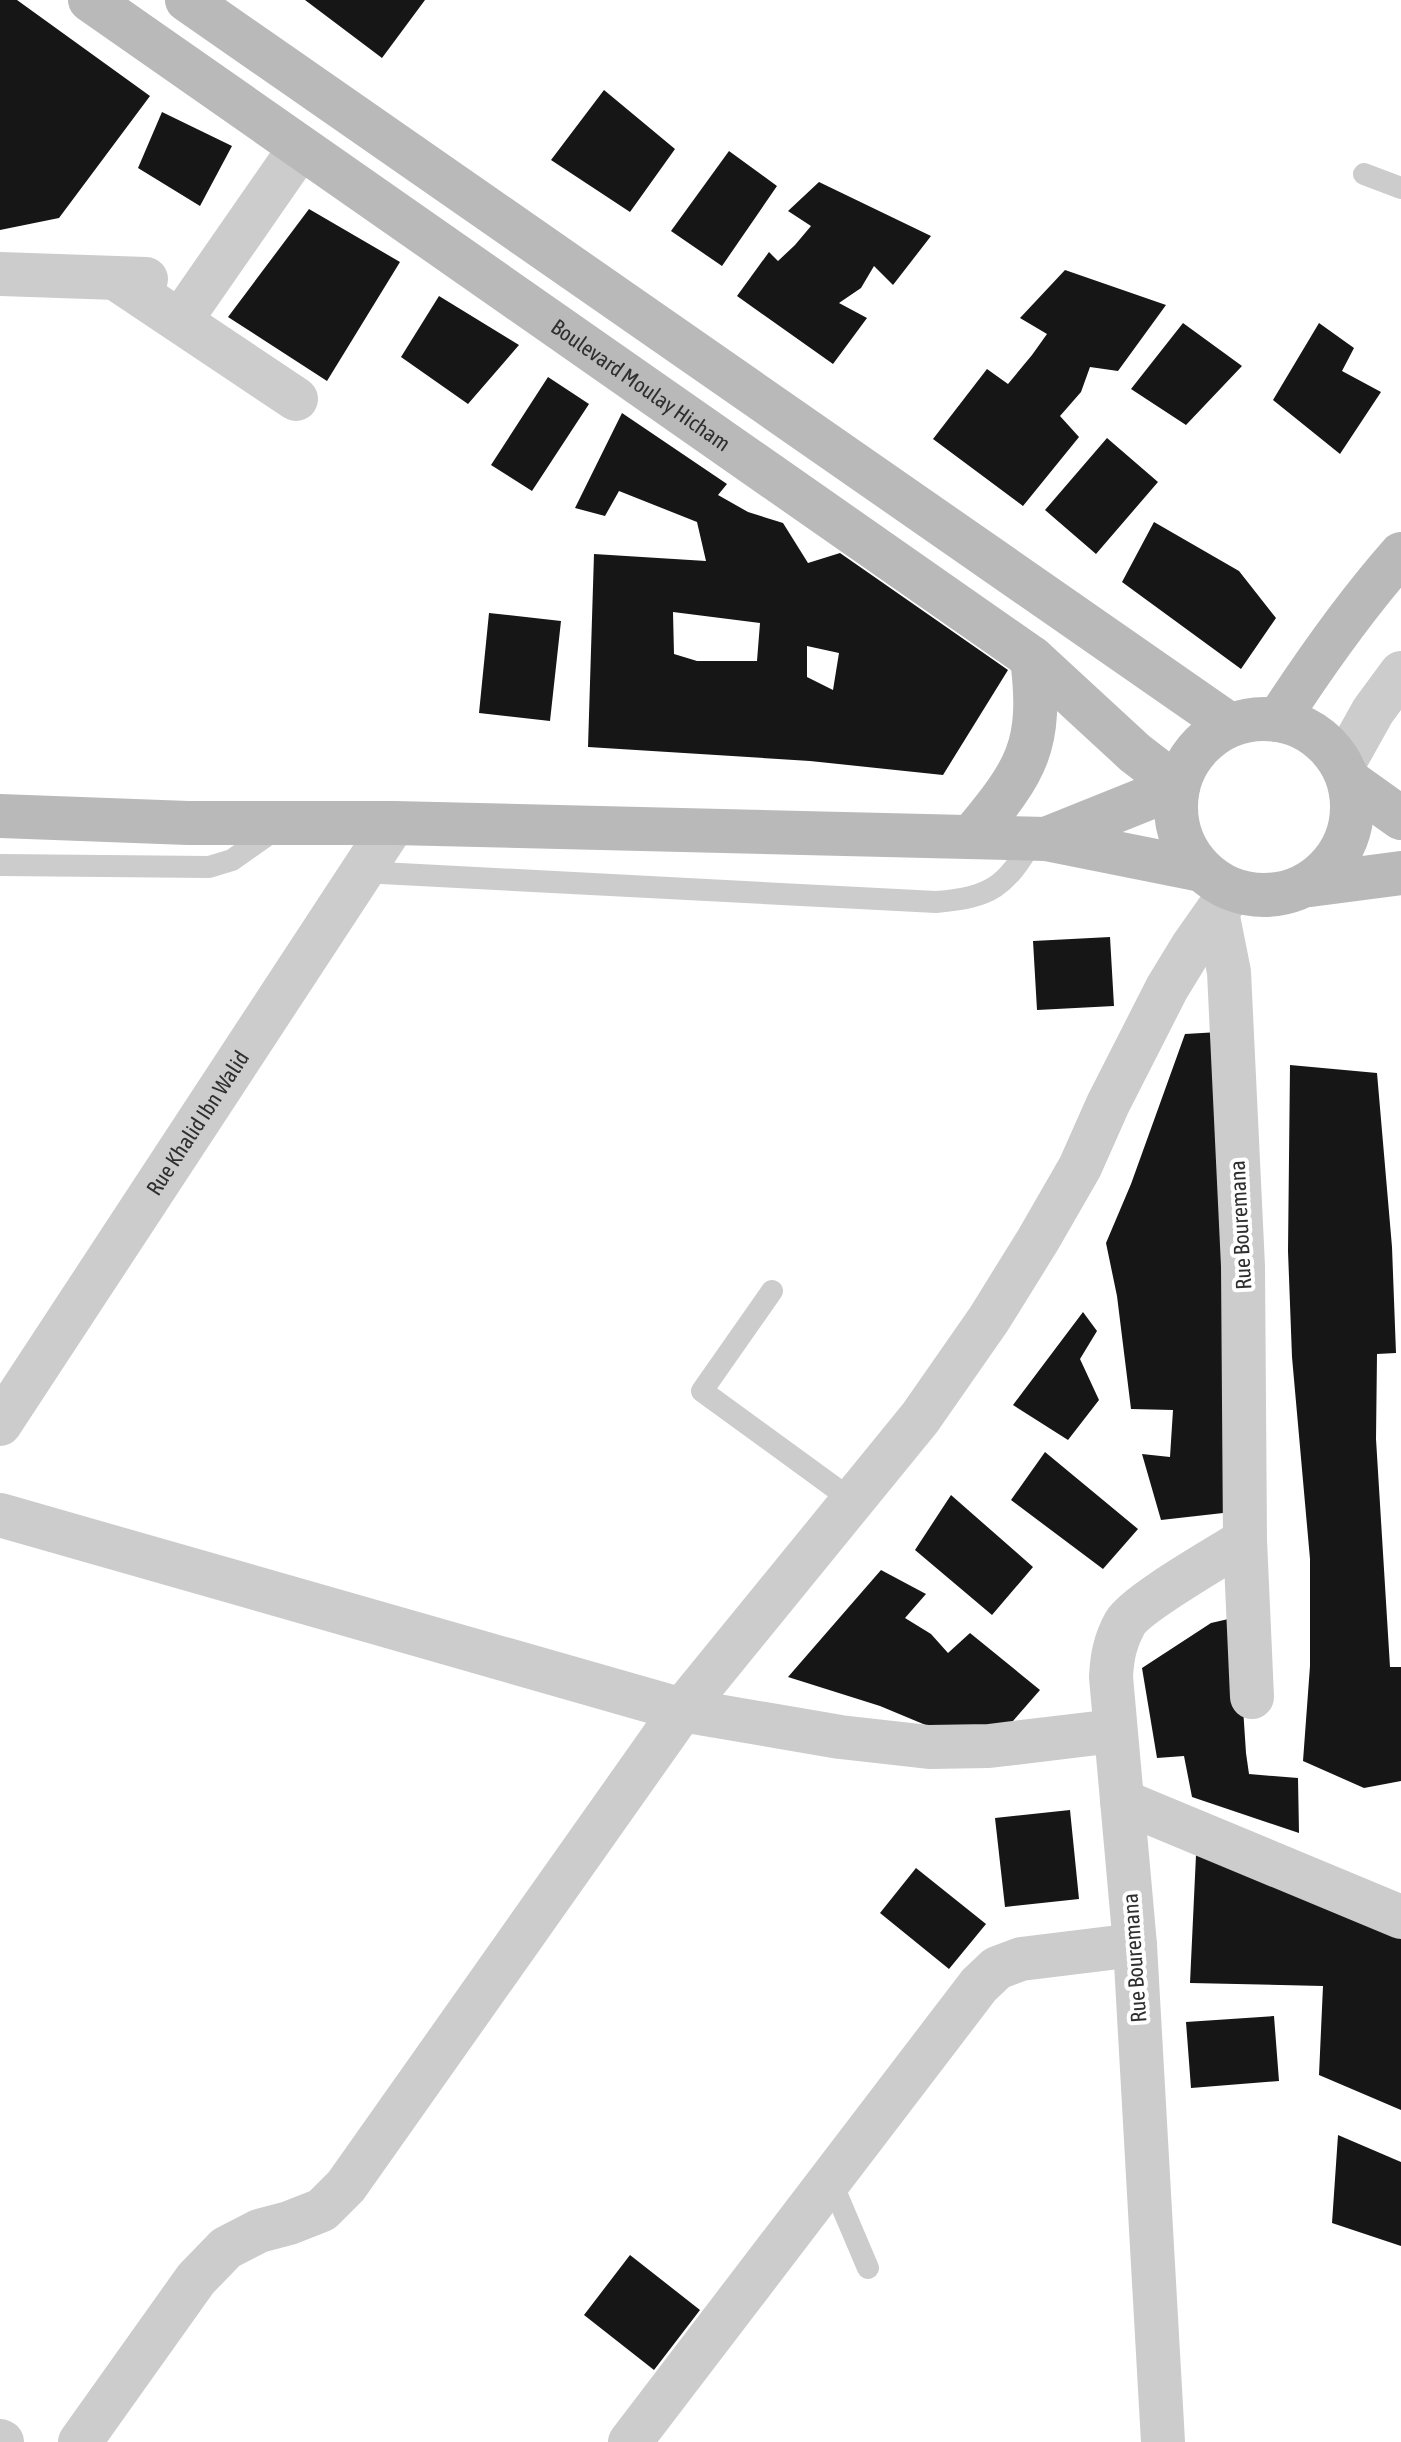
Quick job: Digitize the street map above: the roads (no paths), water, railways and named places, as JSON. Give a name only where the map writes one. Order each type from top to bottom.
[{"type":"street","name":"Boulevard Moulay Hicham","points":[[90,0],[1032,658],[1135,753],[1178,786]]},
{"type":"street","points":[[187,0],[1230,725]]},
{"type":"street","points":[[180,321],[300,148]]},
{"type":"street","points":[[0,274],[208,280]]},
{"type":"street","points":[[115,278],[296,399]]},
{"type":"street","points":[[1278,720],[1345,625],[1401,554]]},
{"type":"street","points":[[972,836],[1002,801],[1021,771],[1034,736],[1037,696],[1032,658]]},
{"type":"street","points":[[1310,885],[1328,870],[1342,851],[1351,829],[1353,805],[1347,772],[1373,711],[1401,673]]},
{"type":"street","points":[[1217,891],[1182,840],[1175,804],[1178,786],[1189,761],[1207,739],[1230,725],[1254,719],[1278,720],[1301,727],[1321,740],[1347,772],[1401,818]]},
{"type":"street","points":[[1040,839],[1178,786]]},
{"type":"street","points":[[0,816],[188,823],[394,823],[1040,839],[1217,891],[1265,896],[1288,893],[1310,885],[1401,873]]},
{"type":"street","name":"Rue Khalid Ibn Walid","points":[[0,1424],[394,823]]},
{"type":"street","points":[[80,2442],[196,2279],[226,2248],[259,2231],[322,2210],[346,2186],[682,1710],[920,1418],[989,1319],[1080,1167],[1108,1104],[1217,891]]},
{"type":"street","name":"Rue Bouremana","points":[[1217,891],[1229,972],[1243,1266],[1245,1540],[1252,1697]]},
{"type":"street","points":[[0,1515],[682,1710],[840,1737],[929,1747],[989,1746],[1114,1731]]},
{"type":"street","name":"Rue Bouremana","points":[[1163,2442],[1135,1945],[1114,1731],[1113,1647],[1127,1619],[1245,1540]]},
{"type":"street","points":[[1122,1801],[1401,1917]]},
{"type":"street","points":[[630,2442],[979,1985],[997,1968],[1021,1959],[1135,1945]]},
{"type":"lane","points":[[1364,174],[1401,188]]},
{"type":"lane","points":[[0,865],[209,867],[232,860],[284,823]]},
{"type":"lane","points":[[362,872],[936,902],[963,900],[994,889],[1014,871],[1040,839]]},
{"type":"lane","points":[[772,1291],[702,1391],[853,1501]]},
{"type":"lane","points":[[831,2181],[868,2268]]}]
